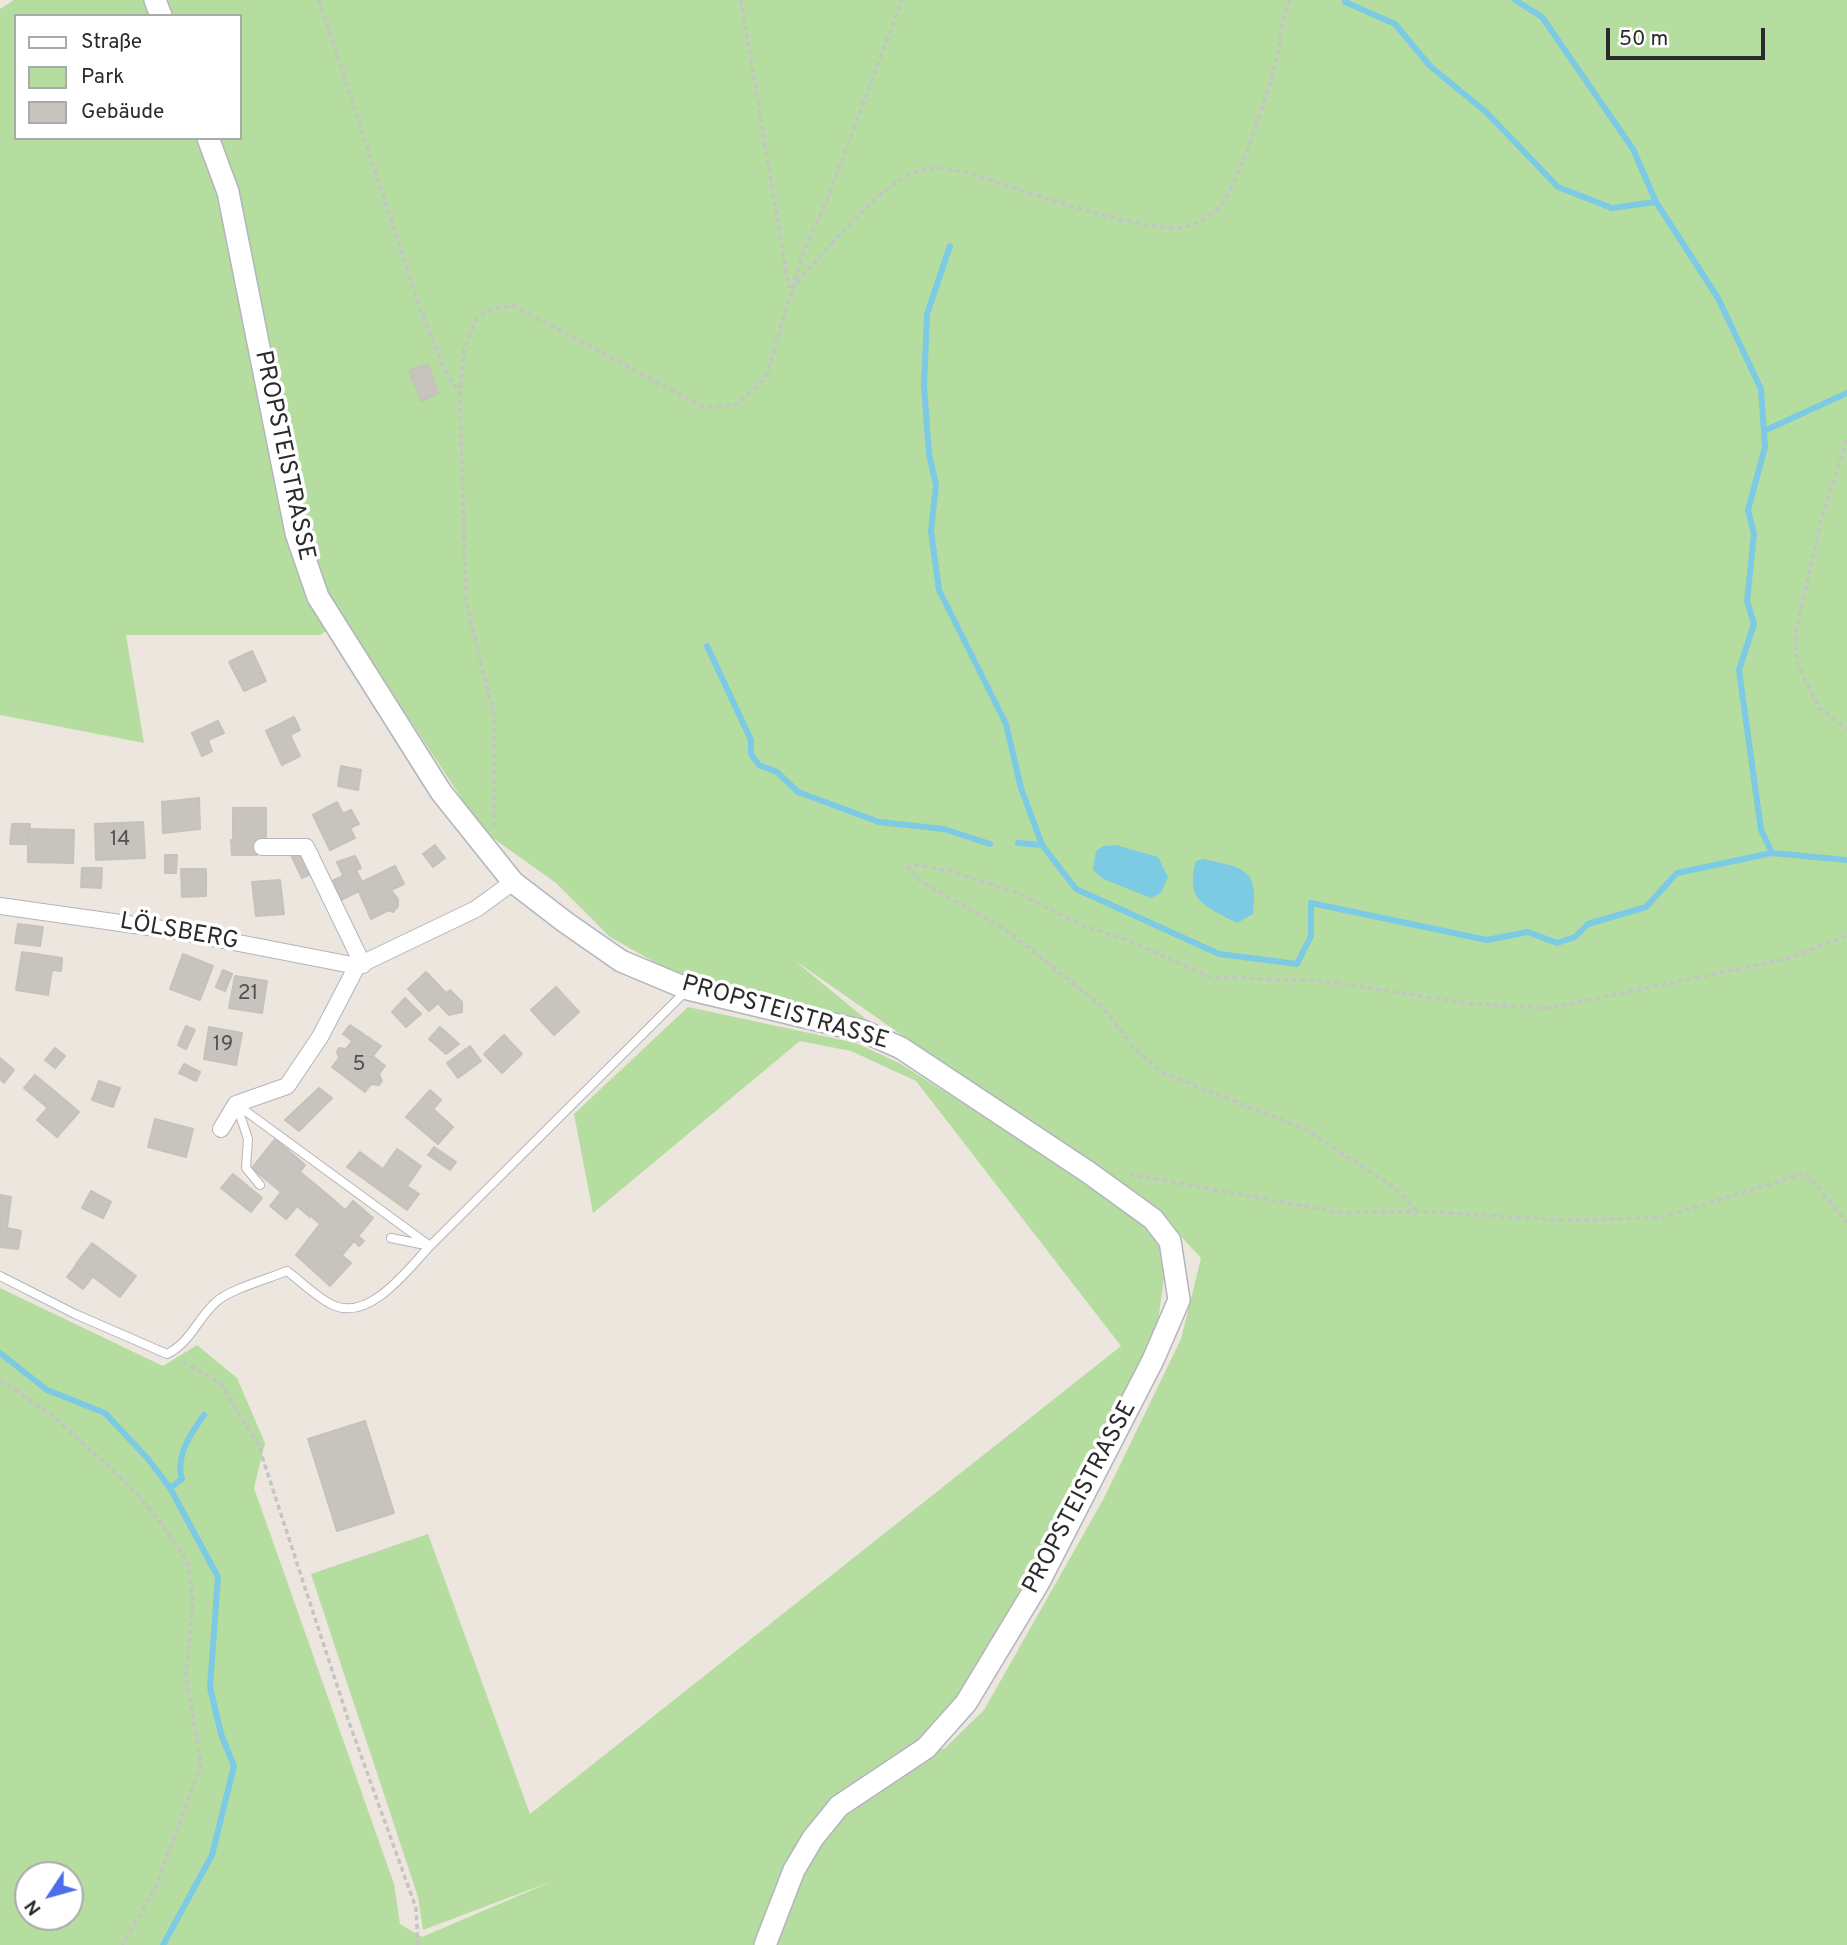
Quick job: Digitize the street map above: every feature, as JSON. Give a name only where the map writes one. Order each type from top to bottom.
[{"type":"street","name":"PROPSTEISTRASSE","points":[[209,140],[234,218],[296,533],[306,570],[318,597],[441,792],[513,882],[621,961],[688,989],[863,1031],[901,1048],[1088,1172],[1153,1219],[1170,1241],[1179,1300],[1153,1360],[1039,1582],[966,1703],[926,1748],[839,1806],[821,1827],[794,1870],[765,1945]]},
{"type":"street","points":[[262,848],[306,847],[360,965]]},
{"type":"street","points":[[221,1129],[236,1104],[287,1086],[320,1037],[360,965],[476,909],[513,882]]},
{"type":"street","name":"LÖLSBERG","points":[[0,908],[177,931],[360,965]]},
{"type":"lane","points":[[0,1276],[75,1314],[167,1354],[181,1347],[216,1302],[229,1294],[287,1271],[334,1305],[350,1310],[366,1305],[430,1246],[688,989]]},
{"type":"lane","points":[[236,1104],[430,1246]]},
{"type":"lane","points":[[236,1104],[248,1139],[246,1168],[260,1185]]},
{"type":"lane","points":[[391,1238],[430,1246]]},
{"type":"path","points":[[319,0],[421,311],[443,366],[460,396]]},
{"type":"path","points":[[741,0],[790,291]]},
{"type":"path","points":[[491,856],[496,802],[494,715],[466,602],[460,396],[464,349],[477,318],[493,308],[514,306],[691,403],[720,408],[735,405],[759,385],[767,374],[790,291],[902,0]]},
{"type":"path","points":[[790,291],[882,195],[901,179],[931,169],[954,169],[1067,204],[1161,227],[1186,227],[1206,218],[1221,205],[1231,190],[1270,88],[1290,0]]},
{"type":"path","points":[[1847,439],[1821,521],[1795,635],[1797,663],[1819,708],[1847,729]]},
{"type":"path","points":[[1417,1212],[1395,1188],[1304,1129],[1163,1073],[1134,1048],[1103,1007],[1006,930],[919,880],[908,868],[917,866],[949,871],[1020,894],[1081,925],[1125,939],[1210,977],[1324,981],[1472,1004],[1550,1008],[1786,959],[1847,936]]},
{"type":"path","points":[[1124,1174],[1342,1213],[1417,1212],[1562,1220],[1660,1218],[1806,1173],[1847,1223]]},
{"type":"path","points":[[167,1354],[220,1383],[258,1444],[350,1725],[416,1908],[418,1945]]},
{"type":"path","points":[[0,1380],[52,1415],[129,1485],[162,1524],[187,1561],[193,1601],[186,1675],[201,1765],[155,1889],[122,1945]]},
{"type":"green space","points":[[14,0],[1847,0],[1847,1945],[0,1945],[0,1288],[163,1366],[197,1345],[237,1378],[265,1443],[254,1488],[394,1884],[400,1924],[422,1937],[553,1881],[423,1930],[418,1897],[311,1574],[428,1534],[530,1814],[1121,1346],[916,1081],[851,1051],[800,1041],[593,1213],[574,1114],[688,1007],[856,1043],[899,1063],[1068,1169],[1151,1230],[1166,1262],[1153,1360],[1039,1582],[927,1748],[944,1749],[984,1710],[1104,1498],[1181,1339],[1201,1258],[1163,1217],[794,960],[901,1048],[672,972],[610,937],[556,883],[483,831],[344,620],[320,635],[126,635],[144,743],[0,715],[0,9]]},
{"type":"water","points":[[1116,845],[1158,857],[1168,877],[1161,893],[1151,898],[1103,879],[1093,870],[1096,851],[1103,846]]},
{"type":"water","points":[[1203,859],[1229,865],[1246,873],[1253,887],[1253,914],[1237,923],[1200,901],[1193,886],[1193,875],[1196,861]]},
{"type":"building","points":[[428,364],[438,393],[421,401],[409,371]]},
{"type":"building","points":[[252,651],[266,681],[244,691],[229,662]]},
{"type":"building","points":[[294,717],[300,730],[290,735],[300,756],[282,765],[266,731]]},
{"type":"building","points":[[218,721],[224,733],[208,740],[212,751],[202,756],[192,733]]},
{"type":"building","points":[[341,766],[361,770],[358,790],[338,786]]},
{"type":"building","points":[[199,798],[200,829],[163,833],[162,802]]},
{"type":"building","points":[[337,802],[343,814],[351,810],[359,824],[350,828],[355,838],[330,850],[313,815]]},
{"type":"building","points":[[233,808],[266,808],[266,839],[233,840]]},
{"type":"building","points":[[143,822],[145,858],[96,860],[95,824]]},
{"type":"building","points":[[12,824],[30,824],[28,844],[10,844]]},
{"type":"building","points":[[28,829],[74,830],[73,863],[28,862]]},
{"type":"building","points":[[231,840],[257,840],[257,855],[232,855]]},
{"type":"building","points":[[435,845],[445,858],[433,867],[423,854]]},
{"type":"building","points":[[304,854],[313,873],[302,878],[291,855]]},
{"type":"building","points":[[165,855],[177,855],[176,873],[165,873]]},
{"type":"building","points":[[355,856],[361,868],[343,875],[337,862]]},
{"type":"building","points":[[395,866],[404,884],[391,890],[398,899],[398,906],[393,912],[389,910],[371,919],[356,885]]},
{"type":"building","points":[[82,868],[102,868],[101,888],[81,887]]},
{"type":"building","points":[[181,869],[206,869],[206,896],[182,897]]},
{"type":"building","points":[[356,870],[362,882],[356,885],[359,891],[341,900],[332,881]]},
{"type":"building","points":[[280,880],[284,914],[256,916],[252,882]]},
{"type":"building","points":[[18,924],[43,927],[40,946],[15,943]]},
{"type":"building","points":[[22,952],[62,958],[61,971],[52,970],[48,995],[16,990]]},
{"type":"building","points":[[183,954],[213,966],[200,1000],[170,989]]},
{"type":"building","points":[[223,970],[232,974],[225,991],[216,987]]},
{"type":"building","points":[[426,972],[446,993],[450,990],[462,1002],[462,1012],[449,1015],[438,1003],[429,1011],[408,989]]},
{"type":"building","points":[[235,976],[267,981],[262,1013],[229,1008]]},
{"type":"building","points":[[556,987],[579,1012],[554,1035],[531,1010]]},
{"type":"building","points":[[405,998],[421,1014],[406,1027],[392,1012]]},
{"type":"building","points":[[350,1025],[381,1046],[373,1056],[343,1034]]},
{"type":"building","points":[[186,1026],[195,1030],[186,1049],[178,1045]]},
{"type":"building","points":[[209,1027],[242,1033],[236,1065],[204,1059]]},
{"type":"building","points":[[440,1027],[459,1044],[446,1054],[429,1039]]},
{"type":"building","points":[[504,1035],[522,1054],[502,1073],[484,1054]]},
{"type":"building","points":[[353,1040],[385,1066],[379,1074],[382,1081],[379,1085],[371,1084],[365,1092],[332,1067],[339,1058],[339,1048],[346,1049]]},
{"type":"building","points":[[470,1046],[481,1061],[458,1078],[447,1063]]},
{"type":"building","points":[[55,1048],[65,1056],[55,1068],[45,1060]]},
{"type":"building","points":[[0,1058],[14,1070],[4,1083],[0,1079]]},
{"type":"building","points":[[184,1064],[200,1072],[196,1081],[179,1073]]},
{"type":"building","points":[[35,1075],[59,1095],[48,1108],[24,1088]]},
{"type":"building","points":[[99,1081],[120,1088],[113,1107],[92,1100]]},
{"type":"building","points":[[319,1088],[332,1098],[299,1131],[285,1120]]},
{"type":"building","points":[[430,1090],[441,1100],[433,1109],[453,1127],[438,1144],[406,1117]]},
{"type":"building","points":[[59,1095],[79,1112],[57,1137],[37,1120]]},
{"type":"building","points":[[155,1119],[193,1129],[186,1157],[148,1147]]},
{"type":"building","points":[[275,1139],[305,1165],[300,1172],[328,1195],[310,1217],[297,1206],[294,1210],[278,1196],[281,1192],[252,1168]]},
{"type":"building","points":[[434,1147],[456,1162],[450,1170],[428,1155]]},
{"type":"building","points":[[397,1149],[421,1166],[407,1186],[419,1194],[407,1210],[364,1179],[376,1164],[383,1169]]},
{"type":"building","points":[[360,1152],[376,1164],[364,1179],[347,1167]]},
{"type":"building","points":[[233,1174],[262,1198],[251,1212],[221,1188]]},
{"type":"building","points":[[91,1191],[111,1202],[103,1218],[82,1208]]},
{"type":"building","points":[[0,1195],[11,1197],[7,1228],[21,1231],[18,1249],[0,1247]]},
{"type":"building","points":[[328,1195],[345,1210],[328,1231],[311,1216]]},
{"type":"building","points":[[278,1196],[294,1210],[286,1219],[270,1206]]},
{"type":"building","points":[[353,1201],[373,1218],[358,1236],[364,1241],[359,1246],[354,1241],[342,1255],[322,1239]]},
{"type":"building","points":[[320,1224],[328,1231],[322,1239],[351,1263],[330,1286],[296,1255]]},
{"type":"building","points":[[92,1243],[136,1276],[120,1297],[76,1264]]},
{"type":"building","points":[[77,1264],[93,1276],[83,1289],[67,1277]]},
{"type":"building","points":[[365,1421],[394,1513],[337,1531],[308,1439]]},
{"type":"waterway","points":[[1515,0],[1542,17],[1633,149],[1656,202],[1718,298],[1761,389],[1765,447],[1748,510],[1754,534],[1747,601],[1754,624],[1739,670],[1761,830],[1772,853]]},
{"type":"waterway","points":[[1345,2],[1395,24],[1430,66],[1486,112],[1558,187],[1612,208],[1656,202]]},
{"type":"waterway","points":[[950,246],[927,314],[924,386],[929,454],[936,485],[931,531],[939,590],[1006,724],[1021,788],[1042,845]]},
{"type":"waterway","points":[[1764,431],[1847,393]]},
{"type":"waterway","points":[[707,646],[751,740],[751,754],[759,765],[777,772],[798,792],[879,822],[944,829],[990,844]]},
{"type":"waterway","points":[[1018,843],[1042,845],[1076,889],[1219,954],[1297,964],[1311,936],[1311,903],[1487,940],[1528,932],[1557,943],[1575,937],[1588,924],[1646,907],[1677,873],[1772,853],[1847,860]]},
{"type":"waterway","points":[[0,1353],[47,1390],[105,1413],[148,1459],[170,1488]]},
{"type":"waterway","points":[[163,1945],[212,1855],[234,1766],[221,1734],[210,1687],[218,1577],[170,1488],[182,1479],[182,1453],[204,1415]]}]
